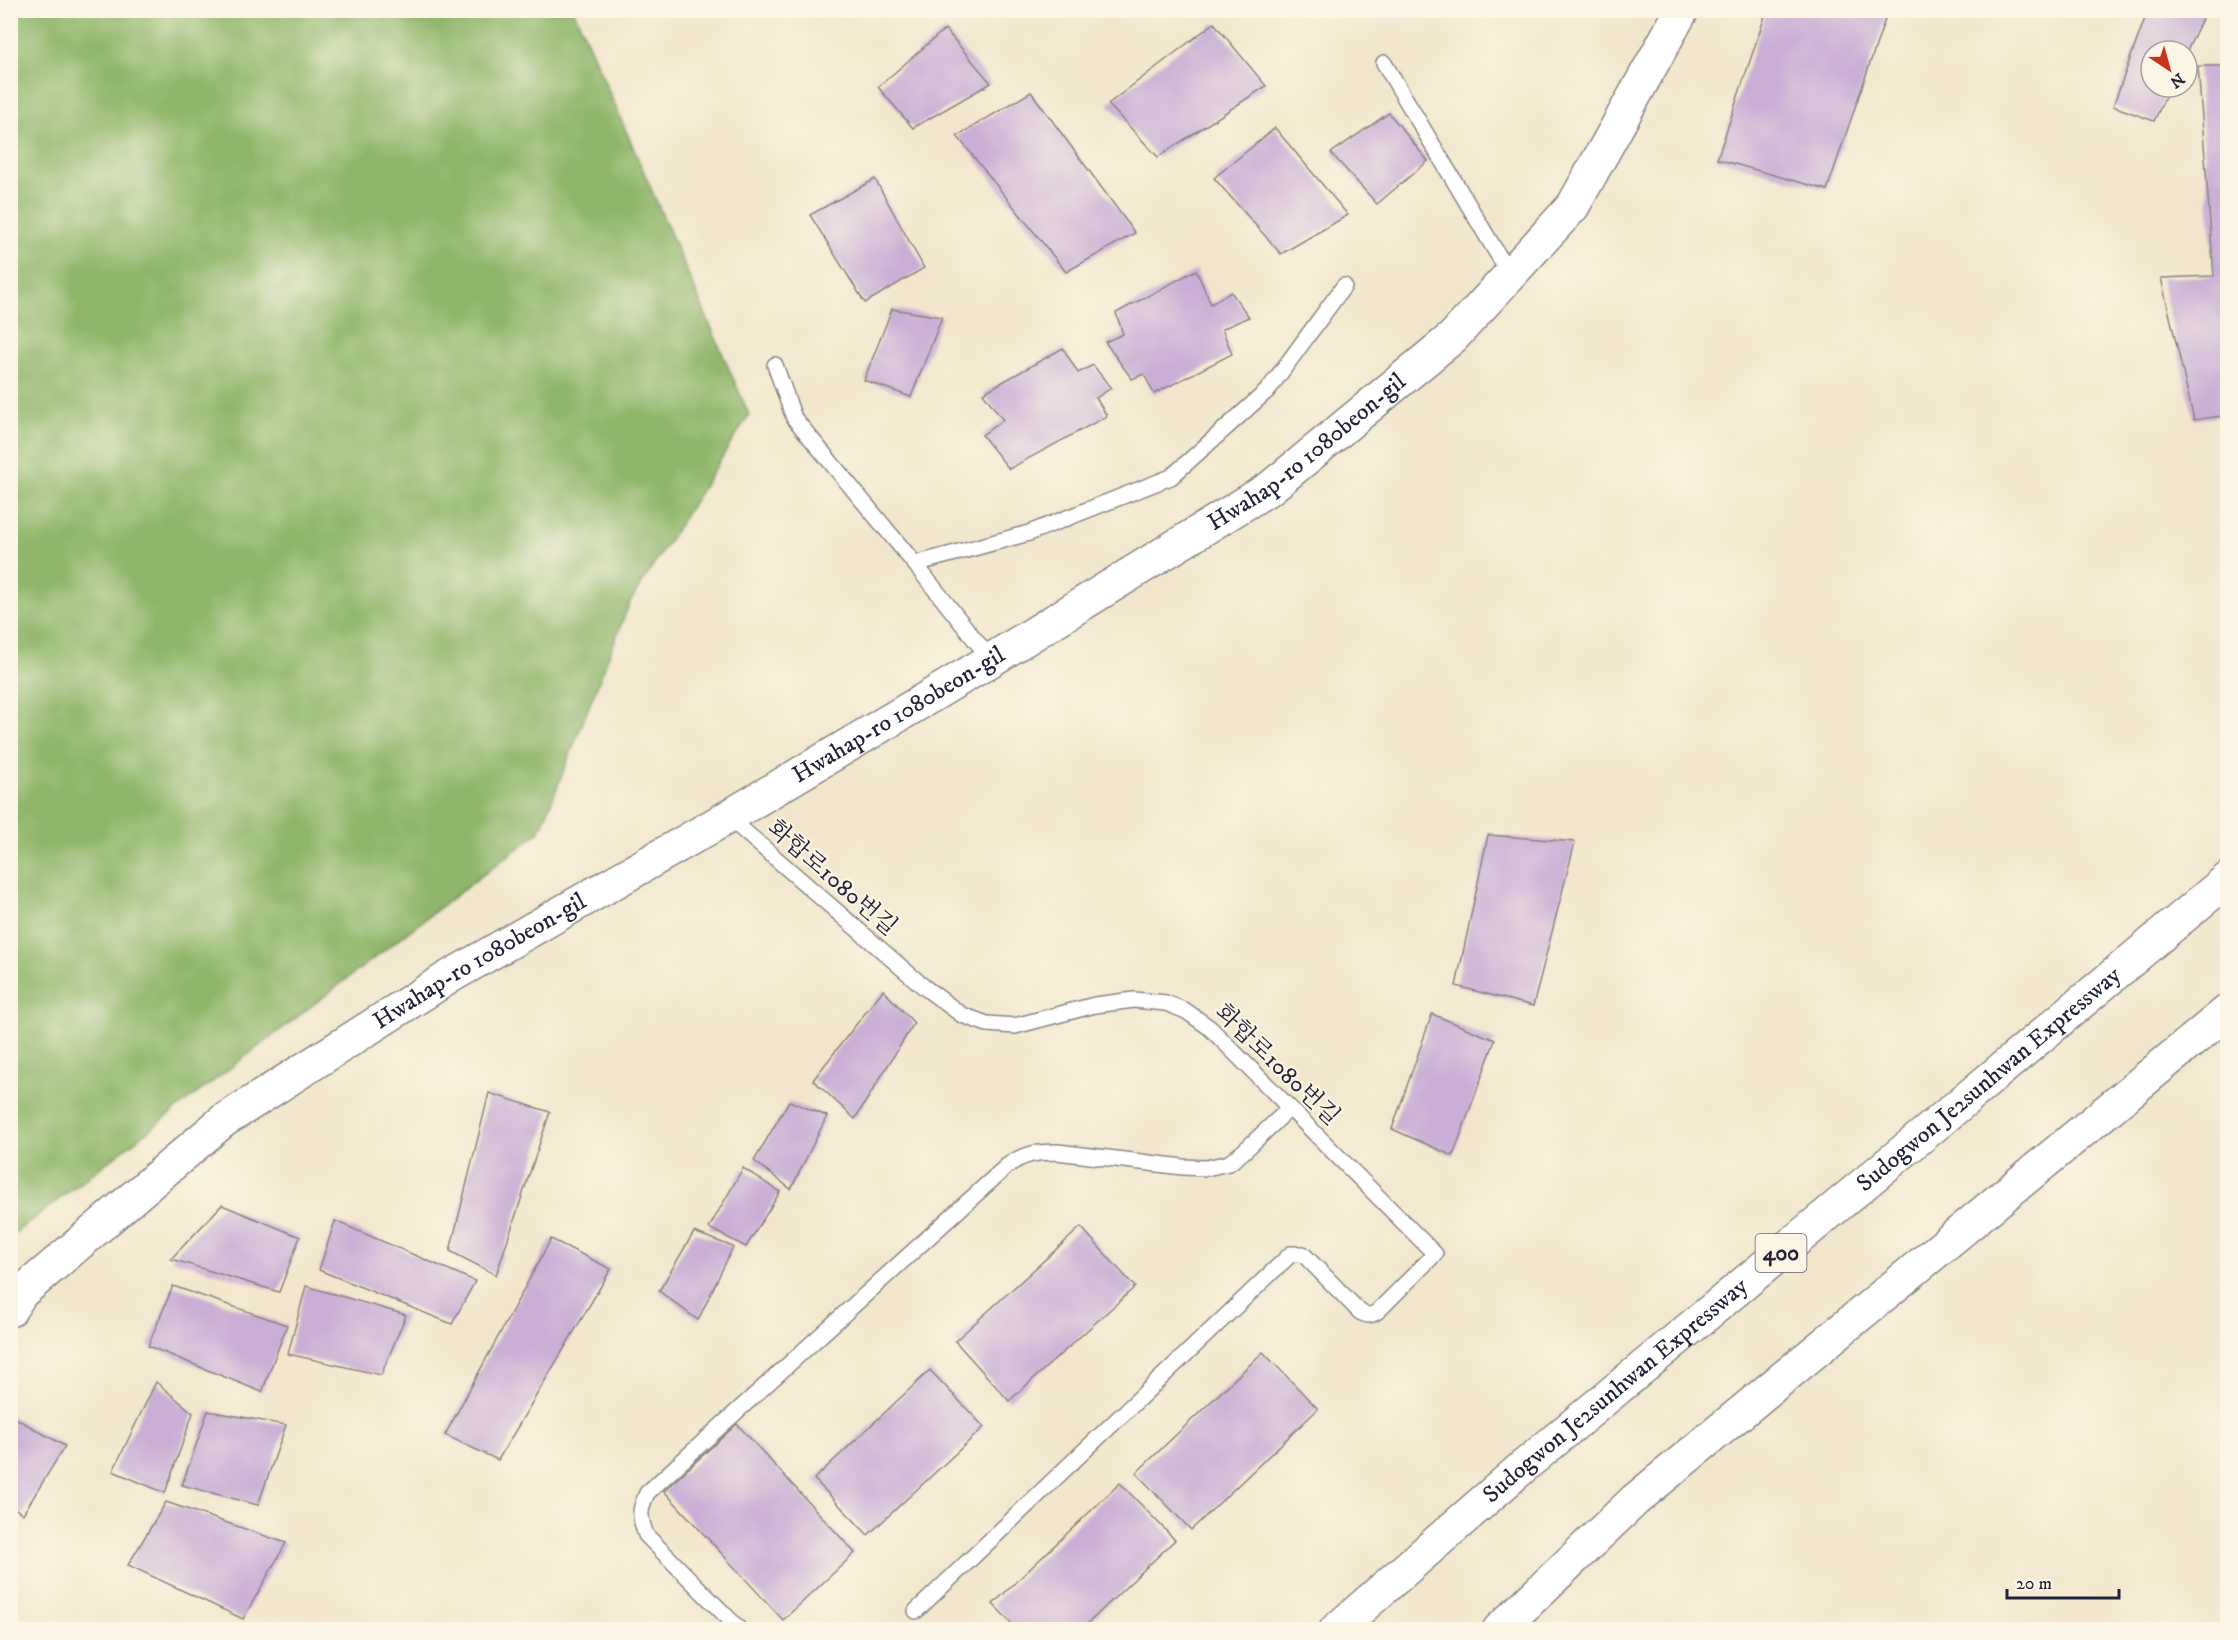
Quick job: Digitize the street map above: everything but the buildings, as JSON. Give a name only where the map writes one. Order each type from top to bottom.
[{"type":"main road","name":"Hwahap-ro 1080beon-gil","points":[[10,1310],[21,1293],[223,1120],[449,977],[728,818],[991,660],[1270,488],[1453,337],[1574,206],[1682,10]]},
{"type":"main road","name":"Sudogwon Je2sunhwan Expressway","points":[[1336,1629],[1524,1466],[2228,879]]},
{"type":"main road","points":[[1499,1629],[1635,1500],[2228,1011]]},
{"type":"lane","points":[[1384,63],[1510,275]]},
{"type":"lane","points":[[915,564],[1029,533],[1171,477],[1268,390],[1344,286]]},
{"type":"lane","points":[[775,365],[794,418],[991,660]]},
{"type":"lane","name":"화합로1080번길","points":[[728,818],[924,987],[962,1015],[987,1024],[1015,1026],[1095,1005],[1134,1000],[1166,1003],[1186,1011],[1210,1028],[1435,1254],[1372,1315],[1360,1312],[1304,1254],[1291,1254],[916,1611]]},
{"type":"lane","points":[[740,1629],[646,1535],[640,1509],[647,1493],[1019,1157],[1038,1152],[1057,1152],[1206,1168],[1229,1163],[1290,1108]]},
{"type":"green space","points":[[11,10],[574,11],[749,415],[630,602],[540,831],[11,1236]]}]
